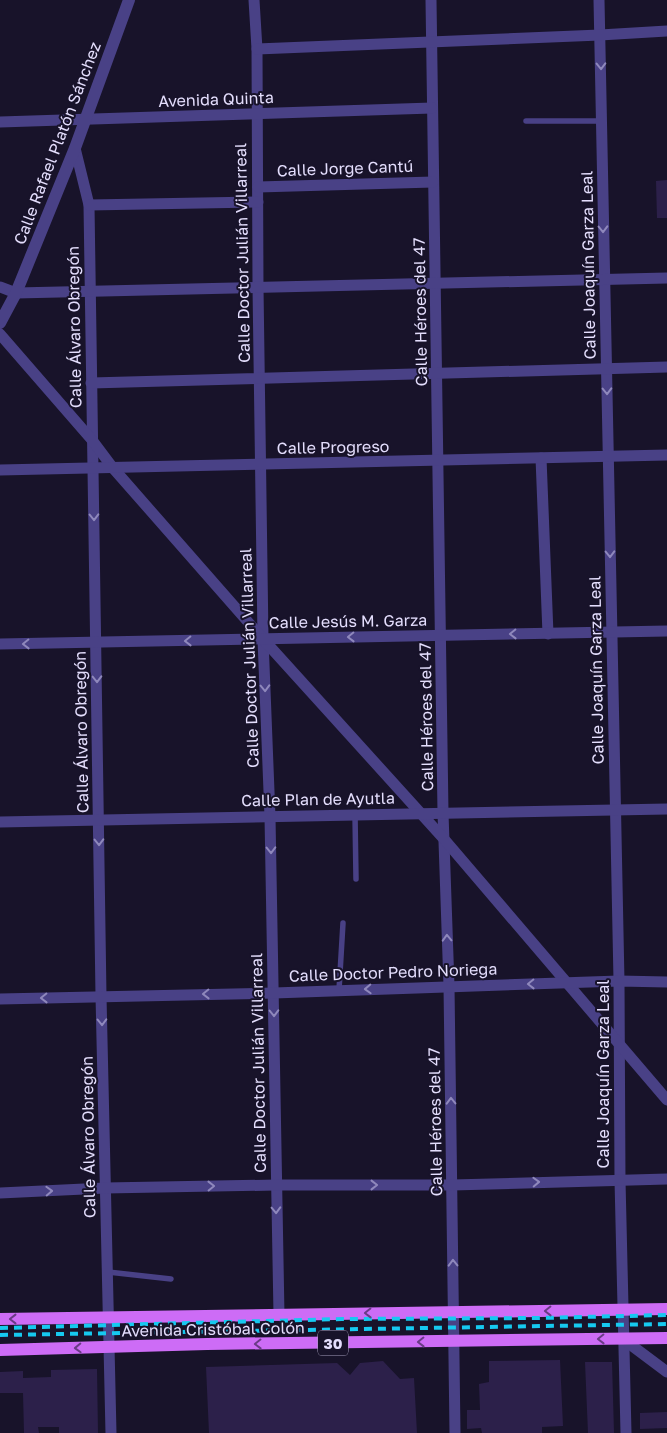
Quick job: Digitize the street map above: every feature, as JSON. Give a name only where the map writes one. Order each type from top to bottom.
[{"type":"main road","name":"Avenida Cristóbal Colón","points":[[0,1319],[667,1309]]},
{"type":"main road","name":"Avenida Cristóbal Colón","points":[[0,1350],[667,1338]]},
{"type":"street","name":"Calle Rafael Platón Sánchez","points":[[0,323],[16,293],[75,148],[129,0]]},
{"type":"street","name":"Calle Doctor Julián Villarreal","points":[[254,0],[257,50],[263,639],[270,816],[279,1315]]},
{"type":"street","name":"Calle Héroes del 47","points":[[431,0],[443,813],[449,986],[456,1433]]},
{"type":"street","name":"Calle Joaquín Garza Leal","points":[[599,0],[619,981],[622,1310],[626,1433]]},
{"type":"street","points":[[257,50],[667,31]]},
{"type":"street","name":"Avenida Quinta","points":[[0,122],[432,108]]},
{"type":"street","name":"Calle Álvaro Obregón","points":[[75,148],[89,204],[101,996],[110,1347]]},
{"type":"street","name":"Calle Jorge Cantú","points":[[258,187],[433,182]]},
{"type":"street","points":[[89,204],[258,202]]},
{"type":"street","points":[[0,286],[16,293],[667,278]]},
{"type":"street","points":[[0,334],[92,440],[113,468],[263,639],[444,839],[667,1100]]},
{"type":"street","points":[[91,383],[667,367]]},
{"type":"street","name":"Calle Progreso","points":[[0,470],[667,455]]},
{"type":"street","points":[[541,458],[548,634]]},
{"type":"street","name":"Calle Jesús M. Garza","points":[[0,644],[667,631]]},
{"type":"street","name":"Calle Plan de Ayutla","points":[[0,822],[667,810]]},
{"type":"street","name":"Calle Doctor Pedro Noriega","points":[[0,999],[274,993],[619,981],[667,982]]},
{"type":"street","points":[[0,1193],[105,1188],[276,1185],[452,1185],[667,1179]]},
{"type":"street","points":[[623,1339],[667,1372]]},
{"type":"street","points":[[110,1347],[111,1433]]},
{"type":"lane","points":[[526,121],[602,121]]},
{"type":"lane","points":[[356,815],[356,879]]},
{"type":"lane","points":[[339,990],[343,923]]},
{"type":"lane","points":[[108,1272],[171,1279]]},
{"type":"building","points":[[667,180],[667,218],[657,218],[656,181]]},
{"type":"building","points":[[560,1360],[563,1426],[542,1427],[542,1433],[482,1433],[481,1428],[467,1429],[467,1410],[480,1410],[479,1384],[489,1382],[489,1361]]},
{"type":"building","points":[[383,1361],[400,1379],[414,1378],[417,1433],[209,1433],[206,1367],[337,1363],[350,1375],[360,1363]]},
{"type":"building","points":[[585,1362],[612,1362],[614,1433],[588,1433]]},
{"type":"building","points":[[97,1369],[98,1433],[59,1433],[59,1427],[38,1427],[39,1433],[24,1433],[23,1393],[0,1393],[0,1372],[23,1371],[23,1378],[51,1377],[51,1370]]},
{"type":"building","points":[[667,1412],[667,1428],[640,1429],[640,1413]]},
{"type":"railway","points":[[0,1328],[342,1319],[667,1315]]},
{"type":"railway","points":[[0,1335],[667,1324]]}]
